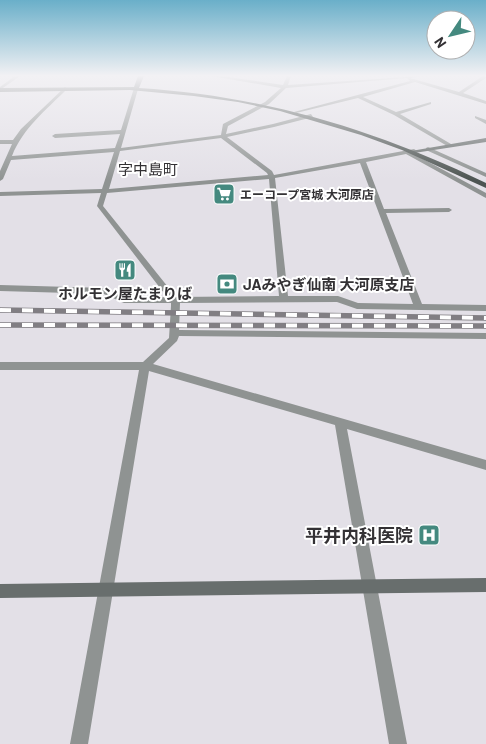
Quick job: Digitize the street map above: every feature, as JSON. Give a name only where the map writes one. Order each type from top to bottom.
[{"type":"main road","points":[[290,111],[373,135],[414,151],[486,186]]},
{"type":"street","points":[[0,179],[15,142],[23,130],[42,111]]},
{"type":"street","points":[[79,744],[145,366],[174,339],[178,313],[175,301],[100,206],[115,150],[129,111]]},
{"type":"street","points":[[223,137],[225,125],[228,122],[252,111]]},
{"type":"street","points":[[296,112],[301,111]]},
{"type":"street","points":[[389,111],[450,146]]},
{"type":"street","points":[[396,114],[406,111]]},
{"type":"street","points":[[9,158],[115,150],[223,137],[311,116]]},
{"type":"street","points":[[477,118],[486,122]]},
{"type":"street","points":[[55,136],[122,132]]},
{"type":"street","points":[[223,137],[270,172],[272,177],[284,300]]},
{"type":"street","points":[[0,194],[104,191],[272,177],[405,152],[486,140]]},
{"type":"street","points":[[0,142],[15,142]]},
{"type":"street","points":[[428,149],[486,175]]},
{"type":"street","points":[[405,152],[486,196]]},
{"type":"street","points":[[362,160],[419,308]]},
{"type":"street","points":[[382,211],[449,210]]},
{"type":"street","points":[[0,288],[106,291],[124,300],[338,299],[357,306],[486,308]]},
{"type":"street","points":[[174,333],[486,336]]},
{"type":"street","points":[[0,366],[145,366],[486,465]]},
{"type":"street","points":[[340,423],[398,744]]},
{"type":"street","points":[[0,592],[486,585]]},
{"type":"railway","points":[[0,310],[486,318]]},
{"type":"railway","points":[[0,325],[486,326]]},
{"type":"place","name":"エーコープ宮城 大河原店","points":[[224,194]]},
{"type":"place","name":"ホルモン屋たまりば","points":[[125,270]]},
{"type":"place","name":"JAみやぎ仙南 大河原支店","points":[[227,284]]},
{"type":"place","name":"平井内科医院","points":[[429,535]]},
{"type":"district","name":"字中島町","points":[[148,169]]}]
